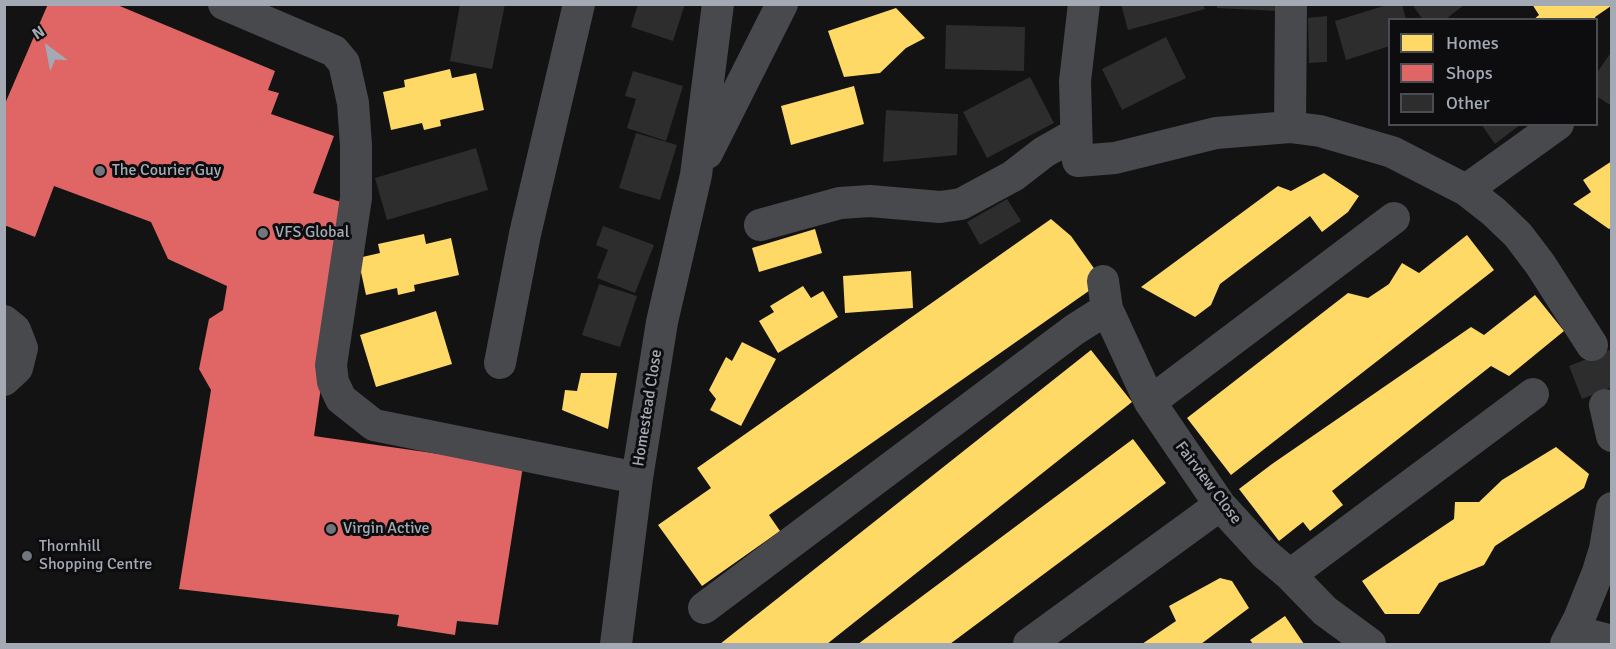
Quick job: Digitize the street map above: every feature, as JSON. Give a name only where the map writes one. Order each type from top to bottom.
[{"type":"street","points":[[224,4],[334,51],[344,63],[353,103],[356,198],[331,366],[333,382],[340,399],[374,425],[636,478]]},
{"type":"street","points":[[500,363],[528,223],[579,4]]},
{"type":"street","name":"Homestead Close","points":[[616,645],[636,478],[662,322],[696,175],[718,4]]},
{"type":"street","name":"Homestead Close","points":[[696,175],[782,4]]},
{"type":"street","points":[[1078,158],[1075,81],[1084,4]]},
{"type":"street","points":[[1290,127],[1291,4]]},
{"type":"street","points":[[1466,190],[1555,126]]},
{"type":"street","points":[[760,225],[840,203],[870,201],[940,207],[961,204],[996,186],[1044,152],[1078,158],[1115,158],[1216,133],[1290,127],[1320,131],[1392,152],[1466,190],[1494,212],[1518,235],[1540,264],[1592,345]]},
{"type":"street","points":[[1150,402],[1394,218]]},
{"type":"street","name":"Fairview Close","points":[[704,608],[1074,330],[1105,295],[1150,402],[1220,505],[1265,554],[1290,575],[1325,611],[1370,645]]},
{"type":"street","points":[[4,321],[15,330],[22,348],[17,368],[4,380]]},
{"type":"street","points":[[1290,575],[1533,394]]},
{"type":"street","points":[[1029,645],[1220,505]]},
{"type":"street","points":[[1611,508],[1605,549],[1570,638],[1611,641]]},
{"type":"building: Homes","points":[[1532,4],[1610,4],[1611,6],[1595,18],[1535,18],[1539,15]]},
{"type":"building: Homes","points":[[896,8],[925,38],[906,48],[880,73],[844,77],[828,31]]},
{"type":"building: Homes","points":[[450,69],[452,78],[476,73],[484,110],[440,120],[441,126],[424,130],[422,123],[391,130],[383,92],[405,87],[404,80]]},
{"type":"building: Homes","points":[[854,86],[864,124],[791,145],[781,106]]},
{"type":"building: Homes","points":[[1612,161],[1612,227],[1609,229],[1573,204],[1591,192],[1583,180]]},
{"type":"building: Homes","points":[[1324,173],[1359,196],[1348,212],[1322,232],[1310,216],[1220,284],[1211,305],[1195,317],[1141,287],[1278,186],[1291,191]]},
{"type":"building: Homes","points":[[1051,219],[1071,236],[1103,281],[769,515],[780,531],[702,586],[658,525],[711,488],[697,468]]},
{"type":"building: Homes","points":[[815,229],[822,253],[759,272],[752,248]]},
{"type":"building: Homes","points":[[424,234],[426,244],[451,238],[459,275],[414,285],[415,291],[398,295],[397,288],[366,295],[358,258],[380,253],[378,244]]},
{"type":"building: Homes","points":[[1467,235],[1494,270],[1231,475],[1187,418],[1348,293],[1368,298],[1389,284],[1402,263],[1419,273]]},
{"type":"building: Homes","points":[[911,271],[913,308],[845,313],[843,276]]},
{"type":"building: Homes","points":[[803,286],[811,298],[823,291],[838,317],[778,353],[759,321],[774,312],[770,306]]},
{"type":"building: Homes","points":[[1535,295],[1564,331],[1509,376],[1491,366],[1332,491],[1343,505],[1310,531],[1303,522],[1279,541],[1239,489],[1471,327],[1484,335]]},
{"type":"building: Homes","points":[[436,311],[452,364],[376,387],[360,335]]},
{"type":"building: Homes","points":[[742,342],[776,359],[741,426],[710,410],[716,399],[709,390],[726,357],[732,361]]},
{"type":"building: Homes","points":[[1091,350],[1132,402],[827,644],[720,644]]},
{"type":"building: Homes","points":[[581,373],[617,373],[608,429],[562,410],[565,390],[577,391]]},
{"type":"building: Homes","points":[[1133,439],[1166,483],[950,644],[858,644]]},
{"type":"building: Homes","points":[[1556,447],[1589,474],[1584,488],[1495,546],[1484,565],[1439,583],[1419,614],[1385,614],[1362,581],[1454,519],[1455,502],[1479,502],[1502,480]]},
{"type":"building: Homes","points":[[1220,578],[1232,581],[1249,608],[1201,644],[1142,644],[1176,621],[1169,606]]},
{"type":"building: Homes","points":[[1285,616],[1304,644],[1253,644],[1250,640]]},
{"type":"building: Shops","points":[[48,4],[115,4],[275,71],[268,90],[279,93],[271,114],[334,136],[313,193],[347,204],[314,436],[523,466],[498,625],[457,621],[455,635],[397,626],[399,615],[179,589],[211,390],[199,369],[209,319],[223,310],[227,286],[168,259],[151,222],[54,186],[35,237],[4,225],[4,106]]},
{"type":"building: Other","points":[[460,4],[505,4],[492,69],[450,61]]},
{"type":"building: Other","points":[[638,4],[685,4],[673,41],[631,27]]},
{"type":"building: Other","points":[[1121,4],[1203,4],[1205,9],[1128,30]]},
{"type":"building: Other","points":[[1217,4],[1279,4],[1278,11],[1217,8]]},
{"type":"building: Other","points":[[1390,4],[1402,4],[1406,18],[1388,18],[1388,47],[1346,60],[1335,21]]},
{"type":"building: Other","points":[[1412,4],[1465,4],[1448,18],[1422,18]]},
{"type":"building: Other","points":[[1327,16],[1327,62],[1309,63],[1308,18]]},
{"type":"building: Other","points":[[946,25],[1025,27],[1024,71],[945,69]]},
{"type":"building: Other","points":[[1166,37],[1186,78],[1122,110],[1102,69]]},
{"type":"building: Other","points":[[1612,51],[1612,106],[1598,97],[1598,71]]},
{"type":"building: Other","points":[[633,71],[683,86],[666,141],[627,128],[636,99],[625,96]]},
{"type":"building: Other","points":[[1030,77],[1054,123],[987,158],[963,112]]},
{"type":"building: Other","points":[[886,110],[958,114],[957,155],[883,162]]},
{"type":"building: Other","points":[[1482,126],[1518,126],[1495,144]]},
{"type":"building: Other","points":[[636,133],[677,145],[660,200],[619,188]]},
{"type":"building: Other","points":[[476,148],[488,190],[387,220],[375,178]]},
{"type":"building: Other","points":[[1007,199],[1021,221],[980,245],[967,222]]},
{"type":"building: Other","points":[[603,226],[654,245],[635,293],[597,278],[608,250],[596,245]]},
{"type":"building: Other","points":[[599,284],[637,296],[620,347],[582,335]]},
{"type":"building: Other","points":[[1612,349],[1612,387],[1582,399],[1569,366]]},
{"type":"place","name":"The Courier Guy","points":[[100,171]]},
{"type":"place","name":"VFS Global","points":[[263,233]]},
{"type":"place","name":"Virgin Active","points":[[331,529]]},
{"type":"place","name":"Thornhill Shopping Centre","points":[[27,556]]}]
